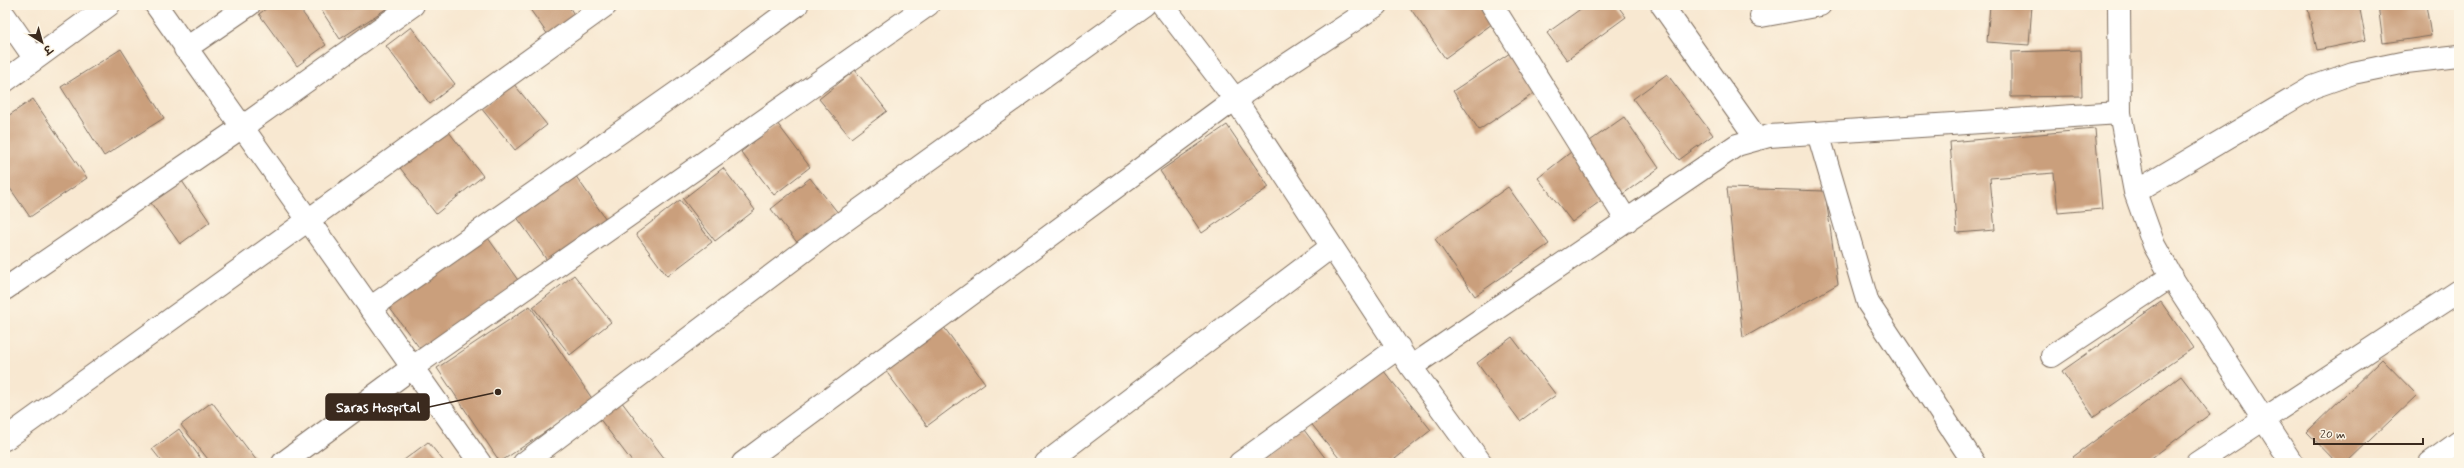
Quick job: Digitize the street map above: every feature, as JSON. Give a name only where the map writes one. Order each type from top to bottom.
[{"type":"street","points":[[5,81],[109,5]]},
{"type":"street","points":[[156,5],[308,222],[413,366],[480,463]]},
{"type":"street","points":[[186,49],[248,5]]},
{"type":"street","points":[[5,289],[242,127],[413,5]]},
{"type":"street","points":[[5,439],[308,222],[606,5]]},
{"type":"street","points":[[370,308],[706,72],[797,5]]},
{"type":"street","points":[[284,463],[413,366],[928,5]]},
{"type":"street","points":[[524,463],[829,232],[1144,5]]},
{"type":"street","points":[[1163,5],[1235,99],[1331,247],[1412,367],[1482,463]]},
{"type":"street","points":[[743,463],[1235,99],[1377,5]]},
{"type":"street","points":[[1492,5],[1627,221]]},
{"type":"street","points":[[1662,5],[1757,139]]},
{"type":"street","points":[[1761,16],[1820,5]]},
{"type":"street","points":[[2119,5],[2120,113],[2135,192],[2154,244],[2172,276],[2292,463]]},
{"type":"street","points":[[5,16],[35,59]]},
{"type":"street","points":[[2135,192],[2313,87],[2353,73],[2406,62],[2459,56]]},
{"type":"street","points":[[1412,367],[1737,145],[1757,139],[1818,133],[2120,113]]},
{"type":"street","points":[[1818,133],[1868,303],[1974,463]]},
{"type":"street","points":[[1046,463],[1331,247]]},
{"type":"street","points":[[2052,356],[2172,276]]},
{"type":"street","points":[[2197,463],[2263,418],[2459,291]]},
{"type":"street","points":[[1240,463],[1399,347]]},
{"type":"street","points":[[2430,463],[2459,442]]},
{"type":"building","points":[[271,5],[297,5],[326,45],[297,66],[259,14]]},
{"type":"building","points":[[318,5],[392,5],[340,39]]},
{"type":"building","points":[[527,5],[568,5],[575,16],[548,35]]},
{"type":"building","points":[[1408,5],[1478,5],[1492,24],[1445,58]]},
{"type":"building","points":[[1586,5],[1617,5],[1626,17],[1567,60],[1547,33]]},
{"type":"building","points":[[1990,5],[2032,5],[2029,45],[1987,42]]},
{"type":"building","points":[[2307,5],[2359,5],[2366,40],[2317,50]]},
{"type":"building","points":[[2378,5],[2426,5],[2431,36],[2383,43]]},
{"type":"building","points":[[411,27],[455,84],[430,104],[386,46]]},
{"type":"building","points":[[121,49],[164,118],[104,156],[61,87]]},
{"type":"building","points":[[2081,50],[2082,96],[2011,97],[2011,52]]},
{"type":"building","points":[[1510,53],[1536,92],[1479,130],[1453,91]]},
{"type":"building","points":[[855,70],[887,111],[851,138],[819,99]]},
{"type":"building","points":[[1667,74],[1713,135],[1679,160],[1633,99]]},
{"type":"building","points":[[513,83],[547,125],[515,150],[481,108]]},
{"type":"building","points":[[33,99],[87,178],[30,217],[5,181],[5,118]]},
{"type":"building","points":[[1624,117],[1659,168],[1623,194],[1587,143]]},
{"type":"building","points":[[777,123],[810,167],[774,195],[741,152]]},
{"type":"building","points":[[1227,125],[1269,187],[1202,233],[1160,171]]},
{"type":"building","points":[[445,127],[483,176],[436,214],[397,164]]},
{"type":"building","points":[[2095,129],[2102,209],[2058,213],[2054,173],[1990,178],[1995,230],[1957,233],[1950,142]]},
{"type":"building","points":[[1571,152],[1606,197],[1572,222],[1538,178]]},
{"type":"building","points":[[723,168],[755,210],[715,241],[683,199]]},
{"type":"building","points":[[573,172],[610,225],[551,266],[514,213]]},
{"type":"building","points":[[810,178],[839,214],[799,245],[771,209]]},
{"type":"building","points":[[182,181],[210,222],[180,244],[151,203]]},
{"type":"building","points":[[1508,187],[1549,244],[1475,296],[1435,239]]},
{"type":"building","points":[[1727,188],[1825,191],[1838,284],[1743,338]]},
{"type":"building","points":[[680,200],[712,242],[667,276],[636,234]]},
{"type":"building","points":[[483,231],[520,283],[424,354],[386,303]]},
{"type":"building","points":[[574,275],[611,322],[570,355],[533,307]]},
{"type":"building","points":[[2161,302],[2193,348],[2094,417],[2062,371]]},
{"type":"building","points":[[530,306],[593,400],[500,462],[437,368]]},
{"type":"building","points":[[943,326],[985,383],[927,426],[885,370]]},
{"type":"building","points":[[1512,337],[1556,395],[1520,421],[1477,363]]},
{"type":"building","points":[[2382,359],[2417,395],[2346,463],[2337,463],[2307,432]]},
{"type":"building","points":[[1379,365],[1431,430],[1390,463],[1343,463],[1309,421]]},
{"type":"building","points":[[2181,376],[2210,414],[2145,463],[2078,463],[2073,457]]},
{"type":"building","points":[[621,401],[668,463],[633,463],[599,418]]},
{"type":"building","points":[[212,402],[257,461],[255,463],[211,463],[181,425]]},
{"type":"building","points":[[1301,426],[1329,463],[1251,463]]},
{"type":"building","points":[[179,429],[204,463],[163,463],[152,449]]},
{"type":"building","points":[[428,442],[445,463],[400,463]]},
{"type":"place","name":"Saras Hospital","points":[[498,392]]}]
